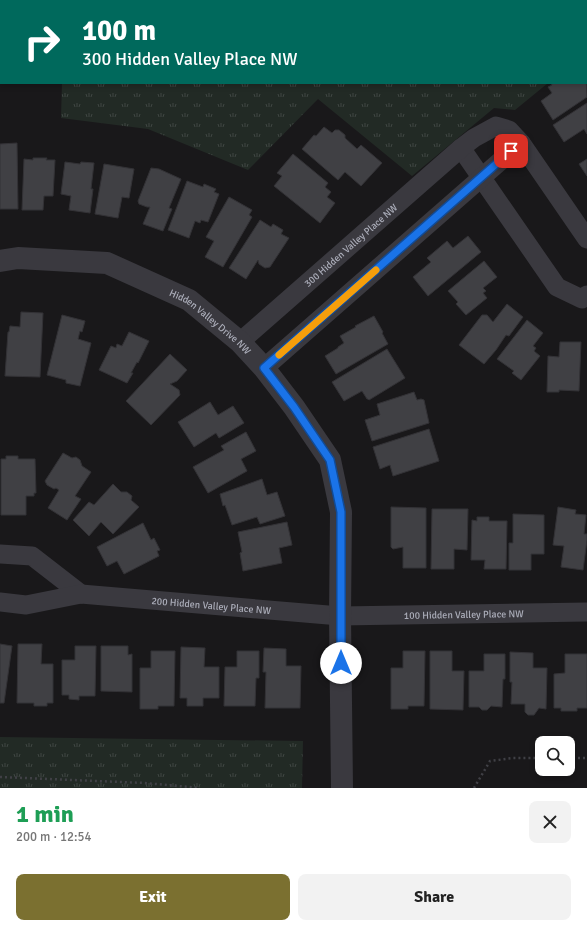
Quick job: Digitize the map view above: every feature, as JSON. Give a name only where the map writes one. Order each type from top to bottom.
[{"type":"street","name":"300 Hidden Valley Place NW","points":[[240,342],[461,148],[474,138],[496,126],[509,130],[521,143],[587,239]]},
{"type":"street","points":[[264,368],[521,143]]},
{"type":"street","points":[[461,148],[482,176],[557,286],[582,299],[587,295]]},
{"type":"street","name":"Hidden Valley Drive NW","points":[[0,261],[18,258],[106,263],[189,300],[240,342],[264,368],[294,407],[330,460],[341,512],[340,616],[342,788]]},
{"type":"street","points":[[0,554],[32,556],[81,594]]},
{"type":"street","name":"200 Hidden Valley Place NW","points":[[0,602],[26,605],[81,594],[340,616]]},
{"type":"street","name":"100 Hidden Valley Place NW","points":[[340,616],[587,612]]},
{"type":"path","points":[[474,788],[490,761],[513,758],[535,758]]},
{"type":"path","points":[[575,758],[587,758]]},
{"type":"path","points":[[0,777],[146,783],[200,788]]},
{"type":"green space","points":[[62,84],[547,84],[515,110],[494,108],[412,176],[318,99],[248,170],[148,129],[61,118]]},
{"type":"green space","points":[[0,737],[303,741],[302,788],[0,788]]},
{"type":"building","points":[[586,84],[587,97],[553,120],[541,101],[552,93],[548,87],[552,85]]},
{"type":"building","points":[[587,103],[587,134],[584,129],[564,142],[553,125]]},
{"type":"building","points":[[324,127],[332,133],[335,130],[339,130],[357,149],[361,145],[382,163],[361,186],[345,172],[338,180],[302,149],[314,135],[316,136]]},
{"type":"building","points":[[17,143],[18,209],[0,209],[0,144]]},
{"type":"building","points":[[293,154],[328,183],[325,187],[331,192],[327,197],[335,203],[320,223],[274,186],[282,176],[277,173]]},
{"type":"building","points":[[33,158],[47,158],[46,160],[55,160],[53,196],[44,196],[43,210],[22,210],[24,159],[33,160]]},
{"type":"building","points":[[587,159],[587,176],[579,164]]},
{"type":"building","points":[[65,162],[80,164],[81,162],[94,163],[90,213],[69,210],[71,196],[61,194]]},
{"type":"building","points":[[104,164],[134,169],[129,198],[122,197],[118,218],[95,214]]},
{"type":"building","points":[[151,168],[159,169],[181,179],[169,208],[172,209],[163,231],[143,224],[150,207],[139,204],[138,201]]},
{"type":"building","points":[[187,181],[203,187],[204,184],[216,189],[214,192],[219,194],[208,222],[201,220],[200,223],[195,221],[189,238],[168,230]]},
{"type":"building","points":[[229,197],[252,210],[249,215],[252,217],[223,267],[205,257],[214,241],[206,237]]},
{"type":"building","points":[[260,220],[271,227],[273,224],[283,230],[281,234],[289,238],[270,267],[265,268],[259,264],[258,260],[246,279],[229,268]]},
{"type":"building","points":[[468,236],[481,252],[428,296],[413,277],[431,262],[427,258],[447,241],[453,248]]},
{"type":"building","points":[[484,261],[497,277],[483,288],[486,291],[483,293],[487,298],[466,315],[456,304],[458,302],[448,291]]},
{"type":"building","points":[[507,304],[523,317],[509,336],[506,335],[484,364],[459,345],[482,315],[487,315],[493,322]]},
{"type":"building","points":[[21,312],[43,313],[40,377],[5,376],[8,332],[10,326],[20,327]]},
{"type":"building","points":[[62,315],[85,321],[78,339],[91,343],[80,386],[66,383],[66,380],[47,375]]},
{"type":"building","points":[[374,316],[388,344],[336,374],[325,356],[344,343],[340,336]]},
{"type":"building","points":[[527,320],[543,333],[533,346],[536,348],[534,351],[540,356],[521,380],[512,373],[514,371],[497,359]]},
{"type":"building","points":[[129,332],[149,341],[127,383],[99,370],[111,346],[116,348],[117,344],[122,346]]},
{"type":"building","points":[[560,342],[581,342],[579,391],[559,390],[559,392],[547,392],[548,356],[559,357]]},
{"type":"building","points":[[387,349],[405,378],[369,400],[362,391],[344,401],[332,382]]},
{"type":"building","points":[[170,354],[187,370],[177,381],[170,384],[179,390],[180,395],[151,425],[126,401]]},
{"type":"building","points":[[414,392],[417,400],[424,400],[429,423],[372,441],[365,420],[380,415],[377,404]]},
{"type":"building","points":[[210,402],[218,415],[233,406],[244,423],[219,438],[216,433],[194,447],[178,422]]},
{"type":"building","points":[[429,429],[439,461],[393,476],[390,465],[380,469],[373,447]]},
{"type":"building","points":[[246,432],[256,451],[241,459],[247,471],[208,493],[193,467],[224,450],[221,446]]},
{"type":"building","points":[[63,453],[72,458],[76,457],[80,460],[82,466],[91,472],[75,496],[81,499],[67,520],[48,508],[59,490],[47,485],[45,481]]},
{"type":"building","points":[[6,456],[18,456],[18,459],[35,459],[36,493],[34,493],[34,496],[26,496],[26,515],[1,515],[1,459],[6,459]]},
{"type":"building","points":[[262,479],[267,495],[277,492],[285,516],[260,524],[257,517],[232,525],[225,505],[223,506],[220,494]]},
{"type":"building","points":[[113,484],[121,492],[127,492],[132,496],[131,500],[139,507],[113,534],[101,522],[89,536],[73,520],[89,502],[94,505]]},
{"type":"building","points":[[391,507],[426,508],[426,568],[403,568],[403,547],[393,549],[391,547]]},
{"type":"building","points":[[558,507],[576,510],[575,514],[586,515],[584,534],[587,534],[587,540],[583,570],[561,567],[564,546],[553,545]]},
{"type":"building","points":[[432,509],[468,509],[467,550],[454,549],[454,569],[431,569]]},
{"type":"building","points":[[513,514],[544,515],[544,554],[531,554],[531,570],[509,570],[509,543],[513,543]]},
{"type":"building","points":[[477,517],[489,517],[489,521],[507,521],[506,569],[484,569],[485,560],[471,560],[472,520],[477,521]]},
{"type":"building","points":[[287,522],[292,545],[279,548],[282,563],[243,571],[240,553],[242,552],[238,532]]},
{"type":"building","points":[[143,523],[151,540],[154,538],[160,550],[157,551],[159,556],[124,574],[117,561],[107,566],[97,547]]},
{"type":"building","points":[[0,644],[12,646],[4,703],[0,703]]},
{"type":"building","points":[[18,644],[42,644],[41,664],[53,664],[53,703],[47,703],[47,706],[34,706],[34,703],[17,703]]},
{"type":"building","points":[[75,646],[96,646],[95,696],[79,696],[79,700],[69,699],[69,695],[62,695],[62,660],[75,660]]},
{"type":"building","points":[[101,646],[128,646],[128,655],[132,654],[132,692],[101,691]]},
{"type":"building","points":[[181,647],[205,648],[204,667],[219,667],[219,698],[203,698],[203,706],[187,706],[187,698],[180,698]]},
{"type":"building","points":[[264,648],[286,649],[286,666],[301,666],[300,708],[265,708],[266,672],[263,672]]},
{"type":"building","points":[[151,651],[175,651],[174,706],[158,706],[158,709],[140,709],[140,668],[151,668]]},
{"type":"building","points":[[237,651],[259,651],[259,678],[256,678],[255,706],[224,706],[225,667],[237,667]]},
{"type":"building","points":[[403,651],[425,651],[424,706],[408,706],[408,709],[391,709],[391,668],[403,668]]},
{"type":"building","points":[[430,651],[452,651],[452,671],[464,671],[463,710],[430,709]]},
{"type":"building","points":[[510,652],[533,653],[533,668],[547,668],[546,709],[539,708],[534,715],[528,715],[525,712],[525,704],[511,704],[512,682],[510,682]]},
{"type":"building","points":[[484,654],[505,654],[505,679],[503,679],[502,707],[491,706],[487,710],[482,710],[479,707],[469,707],[469,671],[484,671]]},
{"type":"building","points":[[565,654],[587,654],[587,708],[577,708],[577,711],[561,711],[561,708],[554,708],[554,674],[565,673]]},
{"type":"slow traffic","points":[[279,355],[376,270]]},
{"type":"route","points":[[341,663],[341,512],[330,460],[294,407],[264,368],[511,151]]}]
